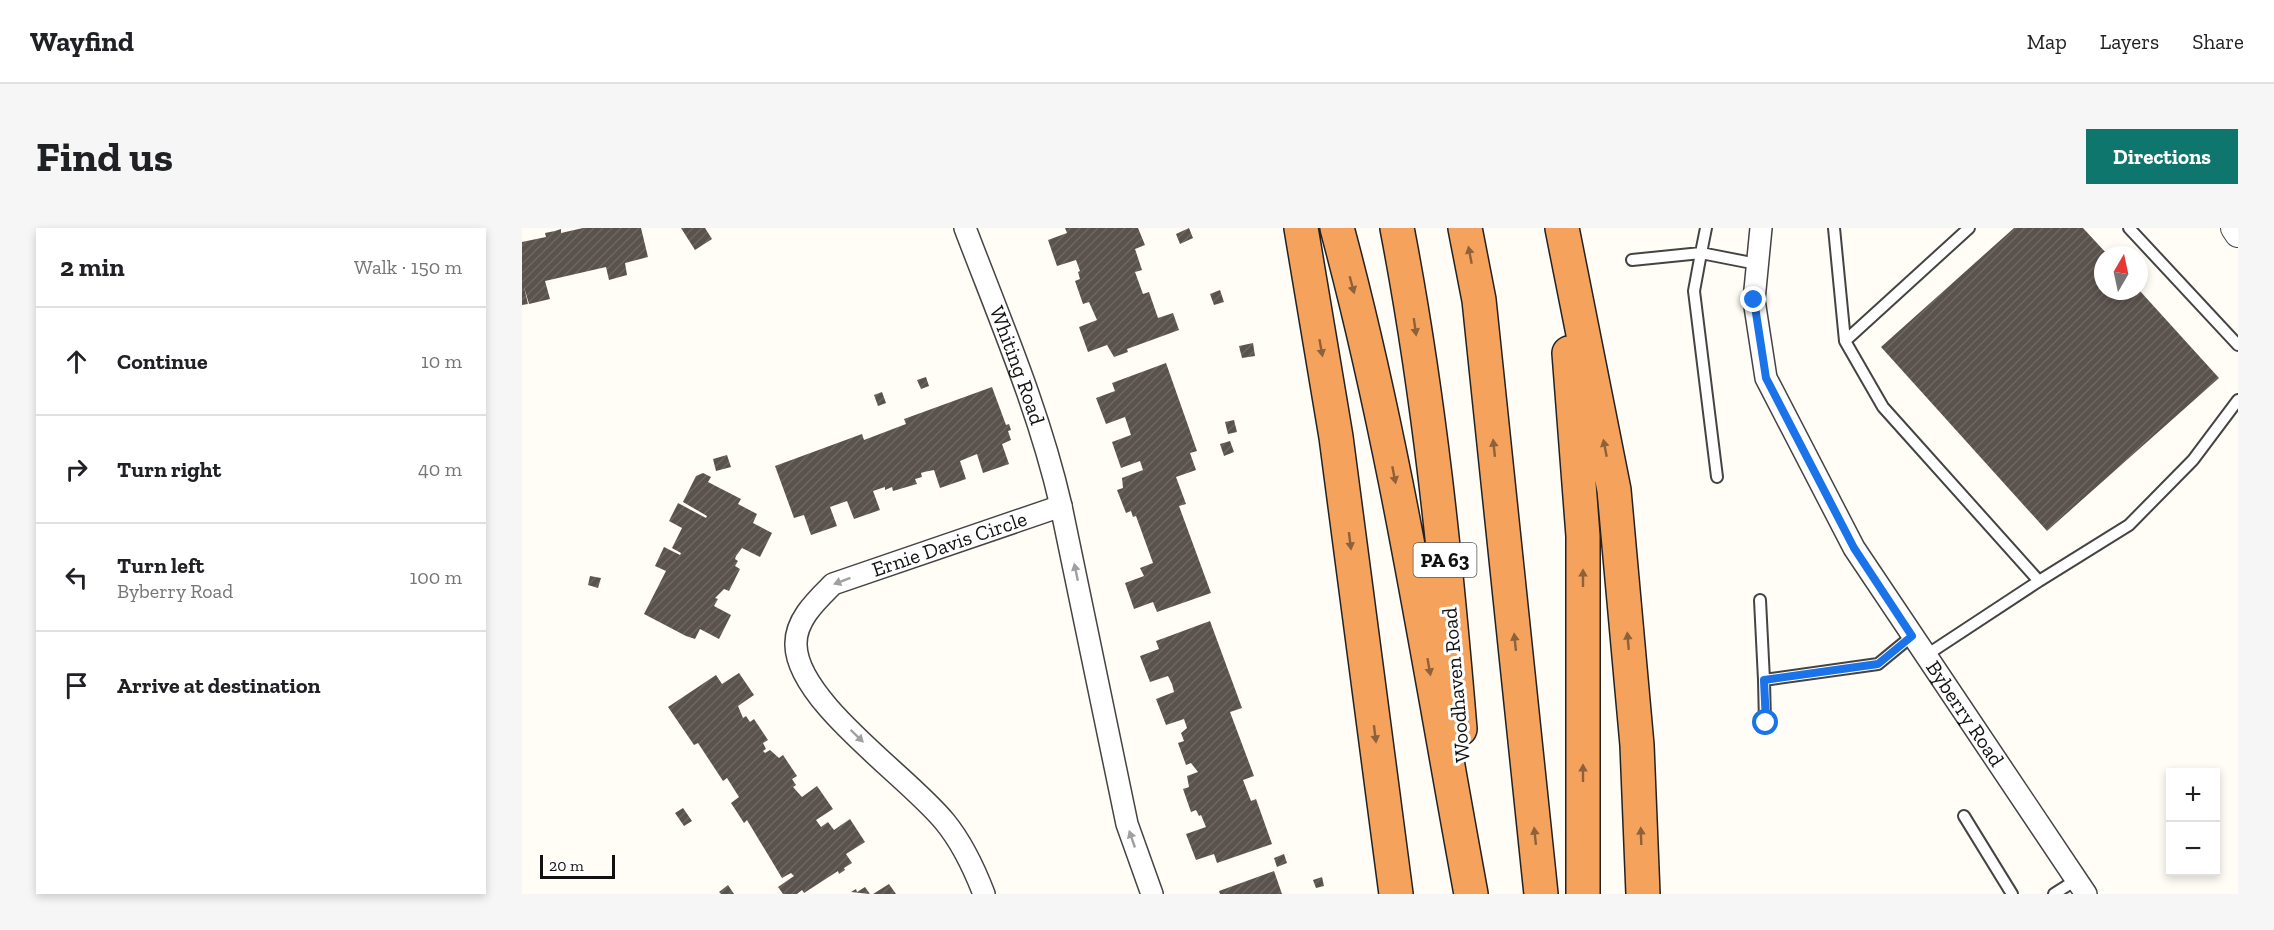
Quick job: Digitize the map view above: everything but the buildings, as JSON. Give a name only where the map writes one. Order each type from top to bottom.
[{"type":"highway","points":[[1301,228],[1336,438],[1396,894]]},
{"type":"highway","points":[[1337,228],[1358,304],[1394,472],[1473,894]]},
{"type":"highway","name":"Woodhaven Road","points":[[1397,228],[1411,299],[1434,467],[1447,583],[1473,894]]},
{"type":"highway","name":"PA 63","points":[[1465,228],[1479,300],[1541,894]]},
{"type":"highway","points":[[1561,228],[1583,536],[1583,894]]},
{"type":"highway","points":[[1561,228],[1614,490],[1637,745],[1642,894]]},
{"type":"street","name":"Whiting Road","points":[[965,228],[1033,406],[1062,506]]},
{"type":"street","name":"Byberry Road","points":[[1761,228],[1754,300],[1766,378],[1854,548],[2081,887]]},
{"type":"street","points":[[2234,228],[2238,234]]},
{"type":"street","name":"Ernie Davis Circle","points":[[984,894],[972,861],[945,821],[829,708],[804,675],[795,644],[806,613],[833,584],[1062,506]]},
{"type":"street","points":[[1062,506],[1127,824],[1152,894]]},
{"type":"lane","points":[[1706,228],[1694,291],[1717,477]]},
{"type":"lane","points":[[1834,228],[1845,341],[1883,407],[2039,581]]},
{"type":"lane","points":[[1845,341],[1969,228]]},
{"type":"lane","points":[[2129,228],[2238,345]]},
{"type":"lane","points":[[1632,260],[1701,253],[1757,264]]},
{"type":"lane","points":[[1925,656],[2129,525],[2193,460],[2238,400]]},
{"type":"lane","points":[[1760,600],[1766,723]]},
{"type":"lane","points":[[1764,680],[1878,664],[1912,636]]},
{"type":"lane","points":[[1964,816],[2012,894]]},
{"type":"lane","points":[[2054,894],[2081,887]]},
{"type":"route","points":[[1754,300],[1766,378],[1801,450],[1854,548],[1912,636],[1878,664],[1764,680],[1766,723]]}]
